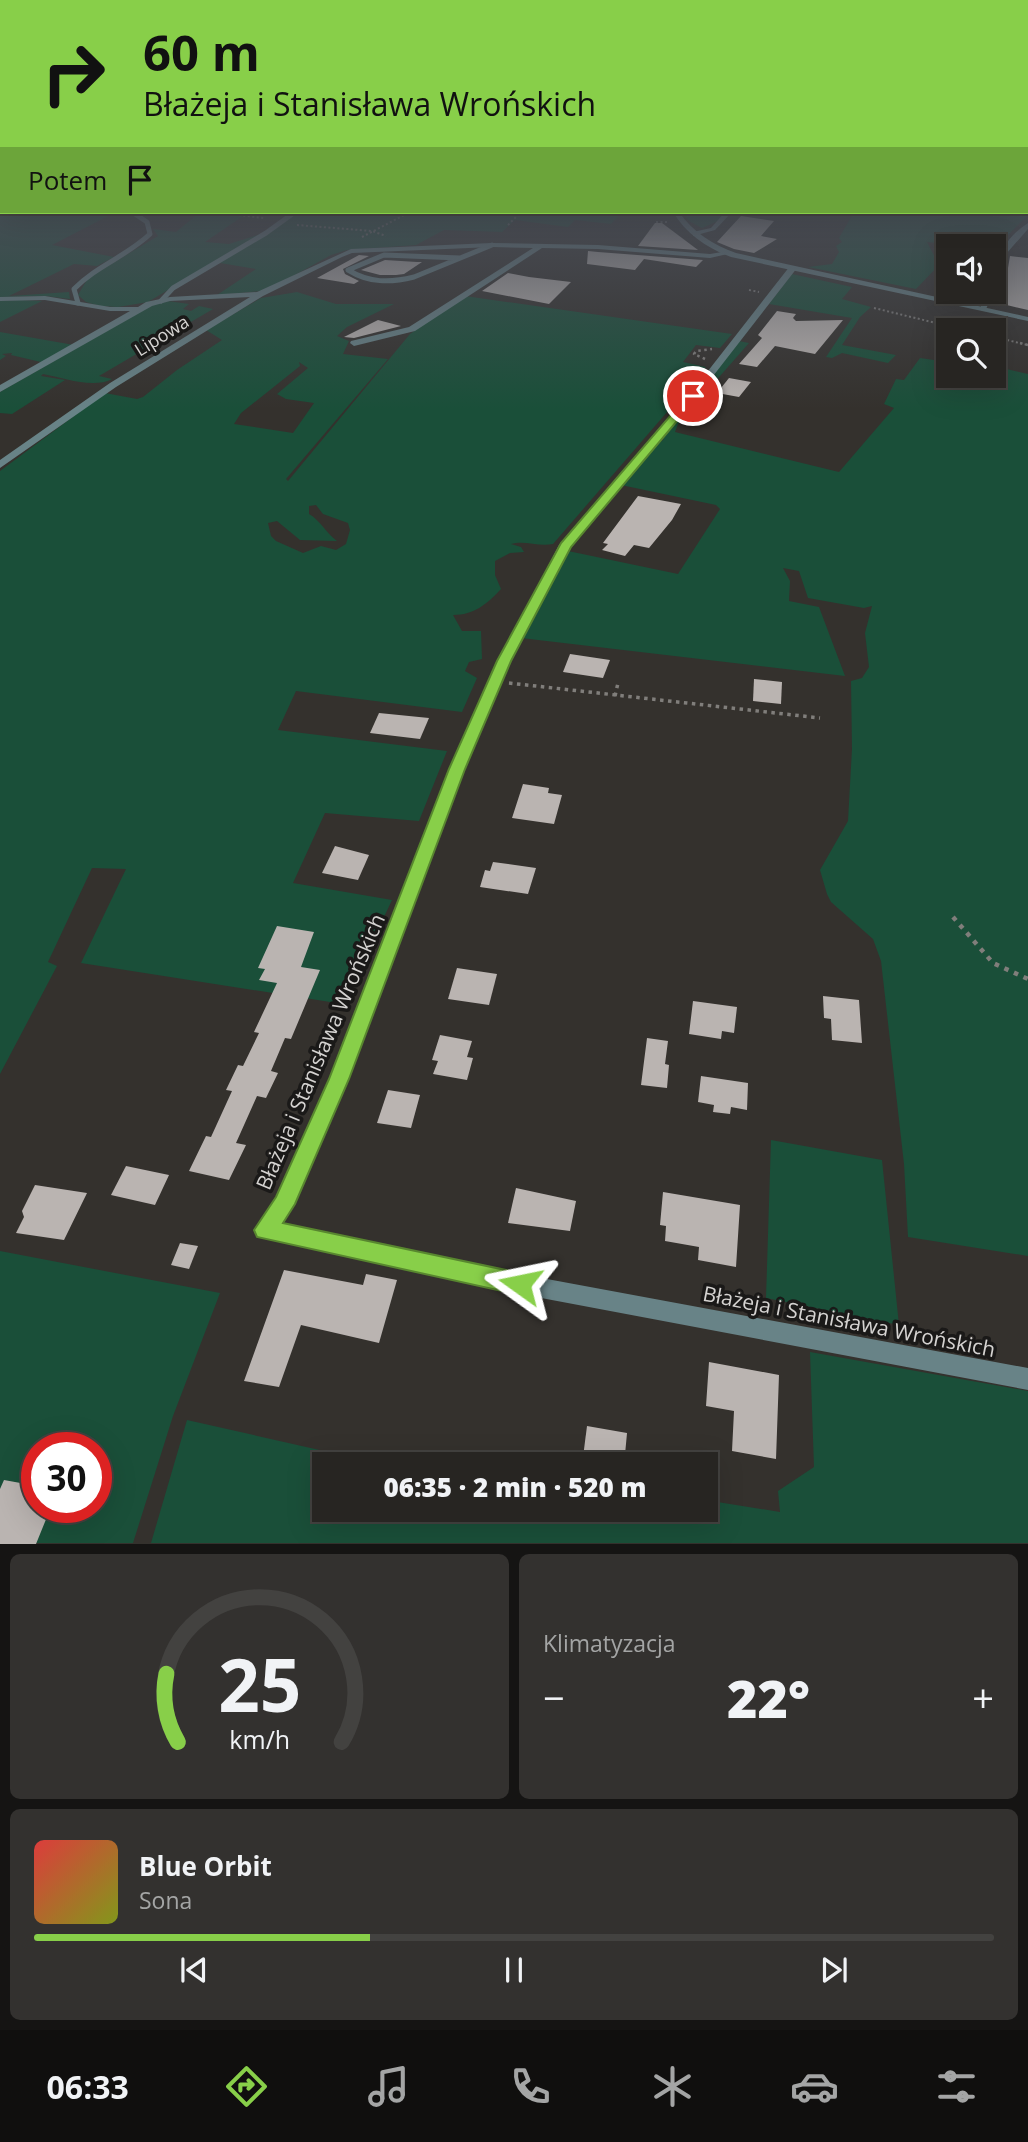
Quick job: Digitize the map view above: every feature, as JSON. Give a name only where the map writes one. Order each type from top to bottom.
[{"type":"street","name":"Lipowa","points":[[0,465],[106,387],[260,294],[280,287],[320,265]]},
{"type":"street","points":[[354,343],[412,329],[511,265]]},
{"type":"street","points":[[780,265],[983,307],[1028,319]]},
{"type":"street","name":"Błażeja i Stanisława Wrońskich","points":[[793,268],[693,396],[565,545],[495,681],[457,769],[339,1079],[284,1204],[265,1230],[520,1284],[1028,1379]]},
{"type":"street","points":[[0,389],[65,354],[136,309],[160,300],[260,294]]},
{"type":"street","points":[[0,299],[45,299],[110,309],[136,309]]},
{"type":"lane","points":[[78,303],[74,289],[85,276],[104,265]]},
{"type":"lane","points":[[160,300],[211,265]]},
{"type":"lane","points":[[359,265],[348,270],[368,280],[391,281],[414,277],[443,265]]},
{"type":"path","points":[[874,308],[936,323]]},
{"type":"path","points":[[1006,340],[1028,345]]},
{"type":"path","points":[[495,681],[820,718]]},
{"type":"path","points":[[615,696],[618,683]]},
{"type":"path","points":[[953,917],[993,963],[1028,979]]},
{"type":"green space","points":[[0,265],[72,265],[9,296],[69,292],[70,299],[46,296],[0,297]]},
{"type":"green space","points":[[110,265],[209,265],[148,302],[118,307],[86,302],[78,295],[88,278]]},
{"type":"green space","points":[[232,265],[313,265],[261,291],[217,295],[256,269]]},
{"type":"green space","points":[[936,265],[916,289],[808,267]]},
{"type":"green space","points":[[792,274],[852,287],[842,299],[871,307],[860,317],[842,345],[896,355],[888,363],[842,353],[832,358],[826,357],[852,318],[769,304]]},
{"type":"green space","points":[[297,292],[336,304],[394,304],[347,327],[337,336],[349,341],[343,354],[388,359],[286,479],[288,481],[410,334],[465,296],[732,334],[720,348],[696,345],[683,362],[706,367],[553,544],[511,544],[521,547],[524,552],[510,553],[495,561],[495,575],[501,589],[480,608],[453,615],[462,631],[481,631],[482,659],[469,662],[465,671],[477,678],[462,712],[296,691],[278,730],[447,751],[419,821],[325,813],[293,883],[392,900],[343,1004],[81,963],[126,869],[92,868],[48,962],[57,966],[0,1074],[0,471],[105,393],[137,399],[143,397],[222,340],[206,330],[261,298]],"holes":[[[299,362],[308,368],[277,394],[286,399],[314,403],[293,433],[234,424],[241,413],[300,366]],[[316,505],[323,514],[348,523],[350,530],[346,544],[336,550],[321,546],[303,553],[271,536],[268,523],[277,521],[300,540],[337,541],[309,514],[309,506]]]},
{"type":"green space","points":[[0,301],[42,301],[0,322]]},
{"type":"green space","points":[[168,301],[189,304],[183,309],[191,311],[199,306],[213,309],[99,376],[112,379],[87,383],[43,374],[41,376],[65,380],[12,414],[0,413],[0,392],[150,306]]},
{"type":"green space","points":[[0,332],[74,345],[45,363],[11,355],[12,353],[2,354],[6,356],[0,360]]},
{"type":"green space","points":[[739,341],[749,343],[678,424],[675,432],[839,472],[894,408],[884,404],[896,379],[904,380],[920,358],[936,360],[936,388],[1006,388],[1006,369],[1028,374],[1028,1256],[908,1237],[904,1164],[881,961],[873,939],[831,902],[820,870],[848,821],[852,749],[851,681],[862,678],[869,667],[865,633],[872,606],[864,608],[808,598],[799,571],[783,568],[790,581],[789,601],[819,607],[845,676],[521,638],[568,551],[678,574],[720,509],[716,505],[621,485],[647,452],[663,440],[666,430]]},
{"type":"green space","points":[[771,1140],[882,1160],[899,1325],[766,1298]]},
{"type":"green space","points":[[0,1251],[220,1293],[173,1416],[133,1543],[0,1543]]},
{"type":"green space","points":[[810,1352],[1028,1391],[1028,1543],[151,1543],[187,1420],[329,1452],[312,1452],[312,1522],[718,1522],[718,1502],[780,1512],[778,1491],[814,1467]]},
{"type":"building","points":[[341,265],[351,265],[343,269],[345,274],[359,281],[354,284],[317,278]]},
{"type":"building","points":[[373,265],[417,265],[404,274],[396,275],[380,275],[361,270]]},
{"type":"building","points":[[595,265],[639,265],[635,270]]},
{"type":"building","points":[[1008,265],[1028,265],[1028,310],[1002,304],[1006,304]]},
{"type":"building","points":[[508,273],[571,282],[549,304],[482,291]]},
{"type":"building","points":[[777,311],[796,314],[793,318],[796,321],[843,320],[815,354],[775,346],[757,367],[739,364],[762,338],[758,335]]},
{"type":"building","points":[[378,320],[401,326],[354,338],[344,337]]},
{"type":"building","points":[[729,378],[751,382],[739,397],[717,393]]},
{"type":"building","points":[[638,496],[681,504],[672,520],[649,548],[634,545],[625,556],[602,550],[608,544],[603,543]]},
{"type":"building","points":[[570,654],[610,660],[603,678],[563,672]]},
{"type":"building","points":[[754,679],[782,682],[781,704],[753,701]]},
{"type":"building","points":[[379,713],[429,718],[420,739],[370,733]]},
{"type":"building","points":[[523,784],[549,788],[548,793],[562,795],[554,824],[512,818]]},
{"type":"building","points":[[335,846],[369,855],[358,880],[322,873]]},
{"type":"building","points":[[493,862],[536,868],[528,894],[480,887],[485,870],[490,871]]},
{"type":"building","points":[[277,926],[314,932],[301,967],[320,970],[291,1039],[285,1038],[271,1071],[278,1073],[266,1098],[257,1096],[236,1143],[246,1145],[229,1180],[189,1171],[206,1136],[211,1137],[232,1091],[226,1090],[238,1065],[243,1066],[259,1033],[254,1032],[277,983],[259,980],[265,969],[258,968]]},
{"type":"building","points":[[457,968],[497,974],[489,1005],[448,999]]},
{"type":"building","points":[[823,996],[859,1000],[862,1043],[832,1040],[831,1019],[824,1018]]},
{"type":"building","points":[[693,1001],[737,1007],[734,1033],[722,1031],[721,1039],[689,1034]]},
{"type":"building","points":[[440,1035],[472,1041],[467,1057],[473,1058],[467,1080],[433,1074],[438,1061],[432,1060]]},
{"type":"building","points":[[647,1038],[668,1041],[665,1064],[669,1065],[667,1088],[641,1085]]},
{"type":"building","points":[[701,1076],[748,1083],[747,1110],[731,1107],[730,1114],[713,1112],[714,1105],[698,1102]]},
{"type":"building","points":[[388,1090],[420,1095],[411,1128],[377,1123]]},
{"type":"building","points":[[126,1166],[169,1175],[155,1205],[111,1195]]},
{"type":"building","points":[[35,1185],[87,1193],[64,1240],[16,1233],[24,1217],[22,1211]]},
{"type":"building","points":[[516,1188],[576,1201],[570,1231],[508,1223]]},
{"type":"building","points":[[663,1192],[740,1205],[736,1267],[698,1260],[699,1247],[665,1241],[666,1226],[660,1225]]},
{"type":"building","points":[[180,1243],[198,1246],[189,1269],[171,1265]]},
{"type":"building","points":[[284,1270],[363,1285],[366,1274],[397,1280],[379,1343],[301,1325],[279,1387],[244,1381]]},
{"type":"building","points":[[709,1362],[779,1375],[776,1459],[732,1451],[734,1411],[706,1406]]},
{"type":"building","points":[[587,1426],[627,1433],[625,1452],[584,1452]]},
{"type":"building","points":[[4,1480],[21,1483],[21,1523],[45,1523],[36,1544],[0,1544],[0,1489]]},
{"type":"route","points":[[520,1284],[265,1230],[284,1204],[339,1079],[457,769],[504,661],[565,545],[693,396]]}]
